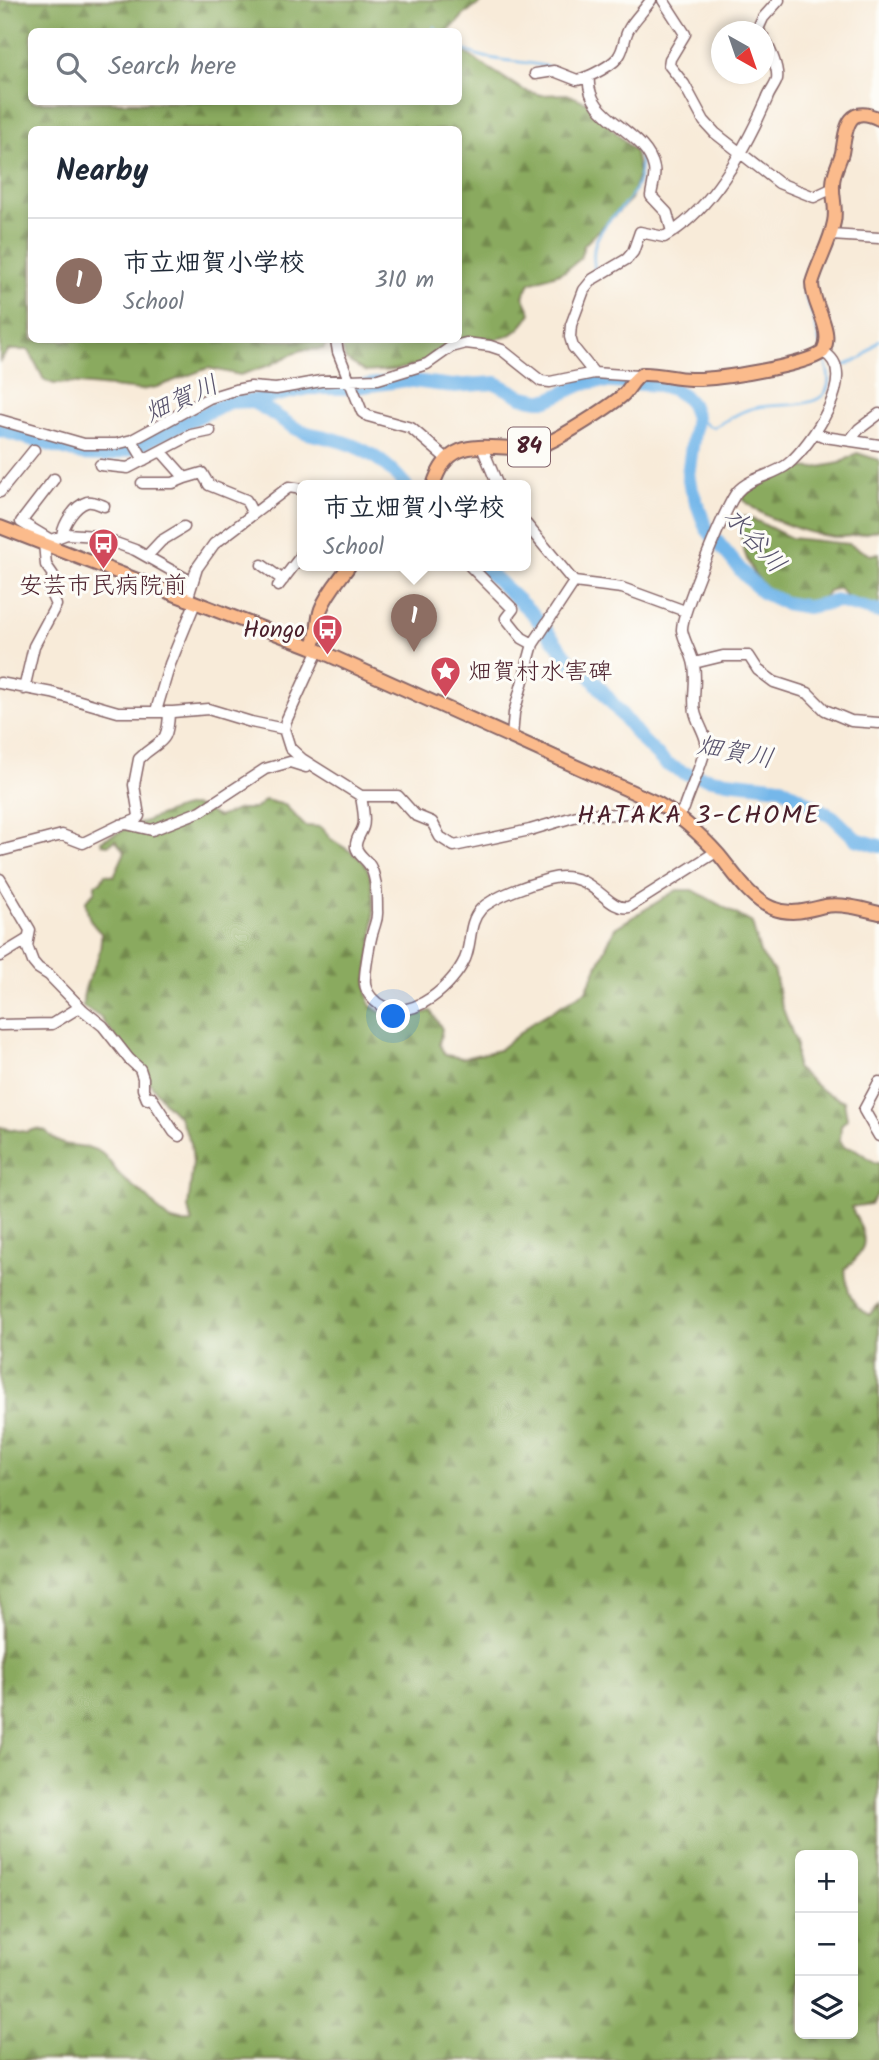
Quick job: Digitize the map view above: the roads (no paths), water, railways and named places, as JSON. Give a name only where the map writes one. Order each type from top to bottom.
[{"type":"main road","points":[[633,382],[647,373],[694,379],[739,374],[778,365],[788,366],[819,354],[827,341],[826,332],[811,287],[832,232],[836,206],[832,188],[844,132],[849,121],[858,115],[879,119]]},
{"type":"main road","name":"84","points":[[446,458],[462,449],[546,444],[615,401],[633,382]]},
{"type":"main road","points":[[435,480],[446,458]]},
{"type":"main road","points":[[0,527],[48,543],[314,649],[657,803],[678,816],[716,852],[761,902],[775,909],[797,913],[826,906],[842,906],[879,913]]},
{"type":"main road","points":[[314,649],[321,609],[345,571]]},
{"type":"street","points":[[535,74],[554,71],[577,80],[589,76],[619,57],[624,36],[651,0]]},
{"type":"street","points":[[663,0],[685,34],[669,65],[684,84],[704,121],[715,133],[779,183],[803,194],[818,197],[832,188]]},
{"type":"street","points":[[762,21],[779,0]]},
{"type":"street","points":[[594,373],[573,347],[570,338],[571,325],[584,290],[593,279],[627,260],[640,232],[658,237],[672,232],[699,210],[740,152],[761,114],[777,80],[774,66]]},
{"type":"street","points":[[589,76],[588,84],[596,104],[618,127],[639,142],[650,158],[654,175],[651,196],[667,213],[672,232]]},
{"type":"street","points":[[832,232],[879,238]]},
{"type":"street","points":[[336,343],[362,411],[368,416],[411,428],[446,458]]},
{"type":"street","points":[[0,420],[84,444],[116,444],[133,441],[209,398],[235,390],[251,387],[276,389],[297,383],[352,386],[419,367],[452,347],[466,343],[502,350],[541,381],[550,382],[594,373],[633,382]]},
{"type":"street","points":[[678,816],[684,808],[706,743],[695,712],[694,663],[682,632],[685,611],[737,492],[789,464],[816,433],[837,381],[829,355],[819,354]]},
{"type":"street","points":[[850,440],[859,429],[879,414]]},
{"type":"street","points":[[100,465],[128,468],[191,435],[210,431]]},
{"type":"street","points":[[816,433],[879,444]]},
{"type":"street","points":[[133,441],[143,458]]},
{"type":"street","points":[[482,447],[496,480]]},
{"type":"street","points":[[0,492],[34,450]]},
{"type":"street","points":[[161,451],[186,478]]},
{"type":"street","points":[[142,483],[173,484],[202,473],[209,485],[246,500],[253,514]]},
{"type":"street","points":[[48,543],[21,522],[54,479]]},
{"type":"street","points":[[156,711],[191,601],[192,582],[197,568],[214,544],[289,487],[297,488]]},
{"type":"street","points":[[62,536],[71,516],[82,505],[92,502],[104,506]]},
{"type":"street","points":[[147,556],[161,541],[184,527]]},
{"type":"street","points":[[531,530],[574,582],[622,589],[685,611]]},
{"type":"street","points":[[48,543],[62,536],[96,536],[147,556],[192,582]]},
{"type":"street","points":[[24,689],[34,646],[56,605],[49,589],[53,575],[46,565],[48,543]]},
{"type":"street","points":[[262,565],[280,583],[297,561]]},
{"type":"street","points":[[475,571],[513,610],[506,618],[522,638],[535,640]]},
{"type":"street","points":[[512,737],[519,690],[535,640],[574,582]]},
{"type":"street","points":[[314,649],[284,729],[291,751],[361,796],[398,796],[415,815],[432,822],[440,837],[454,846],[530,830],[587,813],[628,813],[657,803]]},
{"type":"street","points":[[694,663],[723,656],[750,656],[758,670],[774,682],[808,693],[825,710],[851,721],[879,723]]},
{"type":"street","points":[[0,683],[52,693],[118,712],[208,709],[284,729]]},
{"type":"street","points":[[0,851],[62,835],[83,843],[111,828],[136,820],[139,816],[134,785],[139,759],[163,741],[169,725],[169,712]]},
{"type":"street","points":[[127,824],[152,830],[211,806],[259,772],[290,762],[332,779]]},
{"type":"street","points":[[361,796],[364,825],[356,847],[373,874],[377,909],[365,981],[368,993],[382,1006],[393,1009],[404,1009],[428,1000],[449,981],[465,959],[473,921],[492,901],[550,879],[568,877],[597,888],[622,909],[716,852]]},
{"type":"street","points":[[0,880],[29,928],[27,946],[33,962],[103,1026],[140,1069],[147,1099],[151,1097],[179,1136]]},
{"type":"street","points":[[0,956],[28,939]]},
{"type":"street","points":[[0,1025],[52,1024],[80,1007]]},
{"type":"street","points":[[879,1083],[864,1111],[879,1136]]},
{"type":"waterway","points":[[462,48],[492,59],[553,68]]},
{"type":"waterway","points":[[595,273],[596,241],[637,184],[640,162],[636,146]]},
{"type":"waterway","points":[[809,273],[804,294],[814,318],[820,346]]},
{"type":"waterway","points":[[837,369],[862,358],[879,340]]},
{"type":"waterway","points":[[696,417],[714,427],[753,408],[800,404],[821,397],[827,389],[829,376],[824,359]]},
{"type":"waterway","name":"水谷川","points":[[0,430],[82,454],[106,455],[131,449],[229,402],[250,401],[309,388],[348,388],[406,380],[452,386],[496,383],[522,397],[548,400],[585,383],[598,381],[659,385],[673,389],[691,404],[696,417],[688,475],[690,485],[706,528],[743,573],[762,592],[785,603],[808,607],[838,601],[879,612]]},
{"type":"waterway","name":"畑賀川","points":[[250,401],[301,431],[341,441],[362,450],[381,461],[400,480]]},
{"type":"waterway","name":"畑賀川","points":[[487,571],[533,614],[571,662],[588,673],[642,740],[666,764],[684,773],[717,780],[781,787],[833,817],[856,839],[879,846]]},
{"type":"place","name":"安芸市民病院前","points":[[103,571]]},
{"type":"place","name":"市立畑賀小学校","points":[[414,652]]},
{"type":"place","name":"Hongo","points":[[328,657]]},
{"type":"place","name":"畑賀村水害碑","points":[[445,699]]},
{"type":"district","name":"HATAKA 3-CHOME","points":[[699,816]]}]
